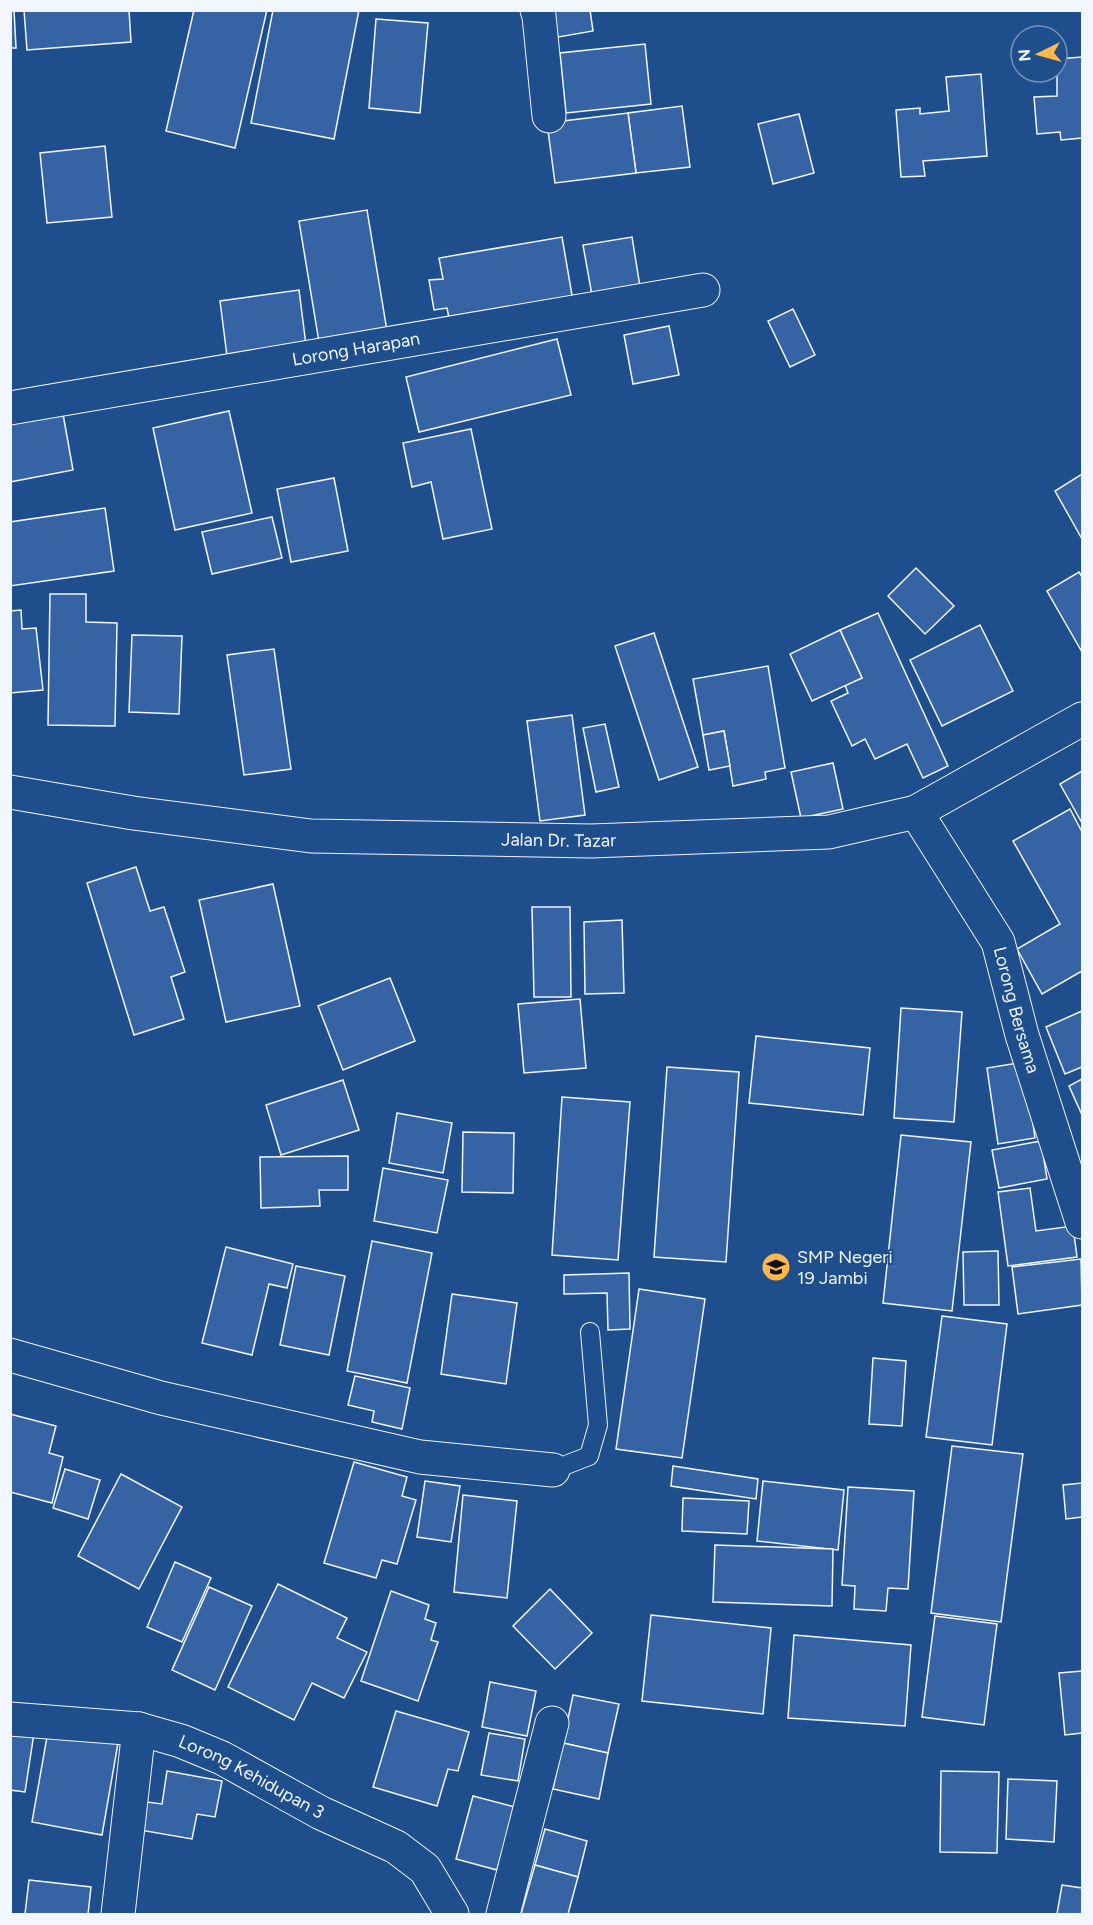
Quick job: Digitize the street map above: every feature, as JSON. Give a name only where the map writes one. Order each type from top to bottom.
[{"type":"street","points":[[537,10],[549,116]]},
{"type":"street","name":"Lorong Harapan","points":[[10,408],[703,290]]},
{"type":"street","name":"Jalan Dr. Tazar","points":[[10,792],[133,813],[311,836],[591,841],[829,832],[916,812],[1083,720]]},
{"type":"street","name":"Lorong Bersama","points":[[916,812],[998,942],[1022,1035],[1083,1222]]},
{"type":"street","points":[[10,1355],[161,1398],[420,1457],[554,1470]]},
{"type":"street","name":"Lorong Kehidupan 3","points":[[10,1719],[139,1729],[181,1741],[222,1758],[321,1813],[396,1847],[425,1869],[452,1914]]},
{"type":"street","points":[[503,1914],[552,1723]]},
{"type":"street","points":[[118,1914],[139,1729]]},
{"type":"lane","points":[[554,1470],[589,1456],[598,1425],[590,1332]]},
{"type":"building","points":[[10,10],[14,10],[16,48],[10,48]]},
{"type":"building","points":[[24,10],[129,10],[131,42],[27,50]]},
{"type":"building","points":[[194,10],[267,10],[235,148],[166,131]]},
{"type":"building","points":[[273,10],[359,10],[334,139],[251,123]]},
{"type":"building","points":[[543,10],[590,10],[593,31],[547,39]]},
{"type":"building","points":[[376,19],[428,23],[420,113],[369,108]]},
{"type":"building","points":[[645,44],[651,104],[566,113],[560,53]]},
{"type":"building","points":[[1082,57],[1082,138],[1061,140],[1060,132],[1037,134],[1034,97],[1057,96],[1057,84],[1069,84],[1069,58]]},
{"type":"building","points":[[981,74],[987,156],[923,161],[925,176],[901,177],[896,110],[920,108],[920,114],[949,111],[946,77]]},
{"type":"building","points":[[682,106],[690,167],[636,173],[628,113]]},
{"type":"building","points":[[628,113],[636,173],[555,183],[547,123]]},
{"type":"building","points":[[799,114],[814,173],[773,184],[758,124]]},
{"type":"building","points":[[105,146],[112,217],[47,223],[40,153]]},
{"type":"building","points":[[367,210],[387,331],[319,342],[299,221]]},
{"type":"building","points":[[562,237],[574,307],[451,328],[447,308],[434,310],[429,280],[443,279],[439,258]]},
{"type":"building","points":[[632,237],[641,293],[593,301],[583,245]]},
{"type":"building","points":[[299,290],[306,345],[227,356],[220,301]]},
{"type":"building","points":[[793,309],[815,355],[790,367],[768,321]]},
{"type":"building","points":[[669,326],[679,375],[633,384],[624,335]]},
{"type":"building","points":[[557,339],[571,395],[419,432],[406,377]]},
{"type":"building","points":[[229,411],[252,513],[175,530],[153,428]]},
{"type":"building","points":[[63,414],[73,470],[10,482],[10,424]]},
{"type":"building","points":[[471,429],[492,529],[443,539],[431,482],[412,487],[403,443]]},
{"type":"building","points":[[1082,474],[1082,539],[1055,491]]},
{"type":"building","points":[[334,478],[348,551],[291,562],[277,489]]},
{"type":"building","points":[[105,508],[114,571],[10,586],[10,522]]},
{"type":"building","points":[[272,517],[282,558],[212,574],[202,532]]},
{"type":"building","points":[[916,568],[954,606],[925,634],[888,596]]},
{"type":"building","points":[[1079,572],[1082,577],[1082,652],[1047,591]]},
{"type":"building","points":[[50,594],[86,594],[86,622],[117,623],[115,726],[48,725]]},
{"type":"building","points":[[21,610],[22,629],[36,628],[43,690],[10,693],[10,611]]},
{"type":"building","points":[[878,613],[948,766],[923,778],[907,744],[875,759],[865,739],[852,746],[831,701],[848,693],[845,685],[862,678],[840,630]]},
{"type":"building","points":[[980,625],[1013,691],[942,726],[910,660]]},
{"type":"building","points":[[840,630],[862,678],[812,701],[790,654]]},
{"type":"building","points":[[654,633],[698,767],[659,780],[615,646]]},
{"type":"building","points":[[132,635],[182,636],[179,714],[129,712]]},
{"type":"building","points":[[274,649],[291,769],[244,775],[227,655]]},
{"type":"building","points":[[768,666],[785,768],[765,772],[766,779],[733,786],[724,731],[703,735],[693,679]]},
{"type":"building","points":[[572,715],[585,815],[540,821],[527,721]]},
{"type":"building","points":[[605,724],[619,787],[596,792],[583,728]]},
{"type":"building","points":[[724,731],[730,766],[709,770],[703,735]]},
{"type":"building","points":[[833,763],[843,809],[801,818],[791,772]]},
{"type":"building","points":[[1082,771],[1082,823],[1060,784]]},
{"type":"building","points":[[1070,809],[1082,832],[1082,971],[1042,994],[1017,949],[1060,924],[1013,841]]},
{"type":"building","points":[[136,867],[150,911],[164,907],[185,972],[171,977],[184,1019],[134,1035],[87,883]]},
{"type":"building","points":[[273,884],[300,1006],[226,1022],[199,900]]},
{"type":"building","points":[[532,907],[570,907],[571,997],[534,997]]},
{"type":"building","points":[[622,920],[624,993],[585,994],[584,922]]},
{"type":"building","points":[[390,978],[415,1041],[343,1070],[318,1006]]},
{"type":"building","points":[[580,999],[586,1068],[524,1073],[518,1004]]},
{"type":"building","points":[[901,1008],[962,1012],[954,1122],[894,1118]]},
{"type":"building","points":[[1082,1011],[1082,1067],[1065,1074],[1046,1027]]},
{"type":"building","points":[[756,1036],[870,1048],[863,1115],[749,1103]]},
{"type":"building","points":[[1024,1062],[1035,1138],[998,1144],[987,1068]]},
{"type":"building","points":[[667,1067],[739,1072],[726,1262],[654,1257]]},
{"type":"building","points":[[1082,1079],[1082,1115],[1069,1086]]},
{"type":"building","points":[[343,1080],[359,1130],[281,1155],[266,1105]]},
{"type":"building","points":[[562,1097],[630,1102],[618,1260],[552,1255]]},
{"type":"building","points":[[397,1113],[452,1123],[443,1173],[389,1163]]},
{"type":"building","points":[[463,1132],[514,1133],[513,1193],[462,1192]]},
{"type":"building","points":[[901,1135],[971,1142],[952,1311],[883,1303]]},
{"type":"building","points":[[1041,1141],[1047,1179],[999,1188],[992,1150]]},
{"type":"building","points":[[348,1156],[348,1190],[319,1190],[320,1206],[261,1208],[260,1157]]},
{"type":"building","points":[[383,1168],[448,1180],[437,1233],[374,1221]]},
{"type":"building","points":[[1030,1188],[1036,1231],[1073,1226],[1077,1257],[1008,1266],[998,1192]]},
{"type":"building","points":[[372,1241],[432,1253],[407,1383],[347,1371]]},
{"type":"building","points":[[226,1247],[293,1264],[287,1288],[269,1284],[252,1355],[202,1343]]},
{"type":"building","points":[[998,1251],[999,1305],[964,1305],[963,1252]]},
{"type":"building","points":[[1081,1259],[1082,1305],[1018,1314],[1012,1267]]},
{"type":"building","points":[[296,1266],[345,1276],[329,1355],[280,1345]]},
{"type":"building","points":[[629,1273],[630,1329],[608,1330],[607,1293],[564,1294],[564,1275]]},
{"type":"building","points":[[639,1289],[705,1299],[682,1458],[616,1449]]},
{"type":"building","points":[[452,1294],[517,1303],[506,1384],[441,1374]]},
{"type":"building","points":[[942,1316],[1007,1324],[992,1445],[926,1437]]},
{"type":"building","points":[[873,1358],[906,1361],[902,1426],[869,1424]]},
{"type":"building","points":[[355,1376],[410,1388],[402,1429],[372,1422],[374,1411],[348,1405]]},
{"type":"building","points":[[10,1414],[56,1426],[49,1453],[63,1457],[52,1503],[10,1492]]},
{"type":"building","points":[[952,1446],[1023,1454],[1001,1622],[931,1613]]},
{"type":"building","points":[[354,1462],[407,1477],[402,1496],[416,1500],[397,1564],[382,1560],[376,1578],[324,1563]]},
{"type":"building","points":[[673,1466],[758,1479],[756,1499],[671,1486]]},
{"type":"building","points":[[65,1469],[100,1480],[88,1519],[53,1508]]},
{"type":"building","points":[[121,1474],[182,1507],[139,1589],[78,1556]]},
{"type":"building","points":[[425,1481],[460,1486],[451,1542],[417,1537]]},
{"type":"building","points":[[763,1481],[844,1490],[838,1550],[757,1541]]},
{"type":"building","points":[[1082,1483],[1082,1517],[1066,1519],[1063,1485]]},
{"type":"building","points":[[848,1487],[914,1491],[908,1589],[888,1588],[886,1611],[854,1609],[855,1586],[842,1585]]},
{"type":"building","points":[[463,1495],[517,1501],[507,1598],[454,1592]]},
{"type":"building","points":[[683,1498],[749,1501],[747,1534],[682,1531]]},
{"type":"building","points":[[715,1545],[833,1549],[832,1606],[713,1602]]},
{"type":"building","points":[[175,1562],[211,1578],[182,1642],[147,1627]]},
{"type":"building","points":[[278,1584],[347,1618],[337,1638],[367,1652],[344,1698],[312,1683],[294,1720],[228,1687]]},
{"type":"building","points":[[209,1587],[252,1606],[215,1690],[172,1670]]},
{"type":"building","points":[[550,1589],[592,1633],[555,1669],[513,1626]]},
{"type":"building","points":[[391,1591],[429,1605],[425,1619],[436,1623],[431,1640],[438,1642],[418,1701],[361,1681]]},
{"type":"building","points":[[651,1615],[771,1628],[763,1714],[642,1701]]},
{"type":"building","points":[[935,1616],[997,1624],[984,1725],[922,1717]]},
{"type":"building","points":[[794,1635],[911,1645],[905,1726],[788,1718]]},
{"type":"building","points":[[1082,1671],[1082,1733],[1065,1735],[1059,1673]]},
{"type":"building","points":[[490,1682],[536,1691],[527,1736],[482,1727]]},
{"type":"building","points":[[573,1695],[619,1704],[608,1753],[563,1743]]},
{"type":"building","points":[[396,1711],[469,1732],[458,1771],[448,1769],[437,1806],[373,1787]]},
{"type":"building","points":[[10,1729],[34,1733],[25,1792],[10,1790]]},
{"type":"building","points":[[48,1731],[118,1743],[102,1835],[32,1822]]},
{"type":"building","points":[[489,1733],[525,1739],[518,1781],[481,1775]]},
{"type":"building","points":[[563,1743],[608,1753],[599,1799],[553,1789]]},
{"type":"building","points":[[167,1771],[222,1781],[215,1817],[197,1814],[192,1839],[134,1829],[139,1801],[162,1804]]},
{"type":"building","points":[[941,1771],[999,1772],[997,1853],[940,1852]]},
{"type":"building","points":[[1008,1779],[1057,1781],[1054,1842],[1006,1839]]},
{"type":"building","points":[[473,1796],[515,1807],[497,1870],[456,1859]]},
{"type":"building","points":[[545,1829],[587,1841],[578,1877],[535,1865]]},
{"type":"building","points":[[535,1865],[578,1877],[568,1914],[521,1914]]},
{"type":"building","points":[[29,1880],[91,1887],[88,1914],[25,1914]]},
{"type":"building","points":[[1062,1885],[1082,1888],[1082,1914],[1057,1914]]},
{"type":"place","name":"SMP Negeri 19 Jambi","points":[[776,1267]]}]
